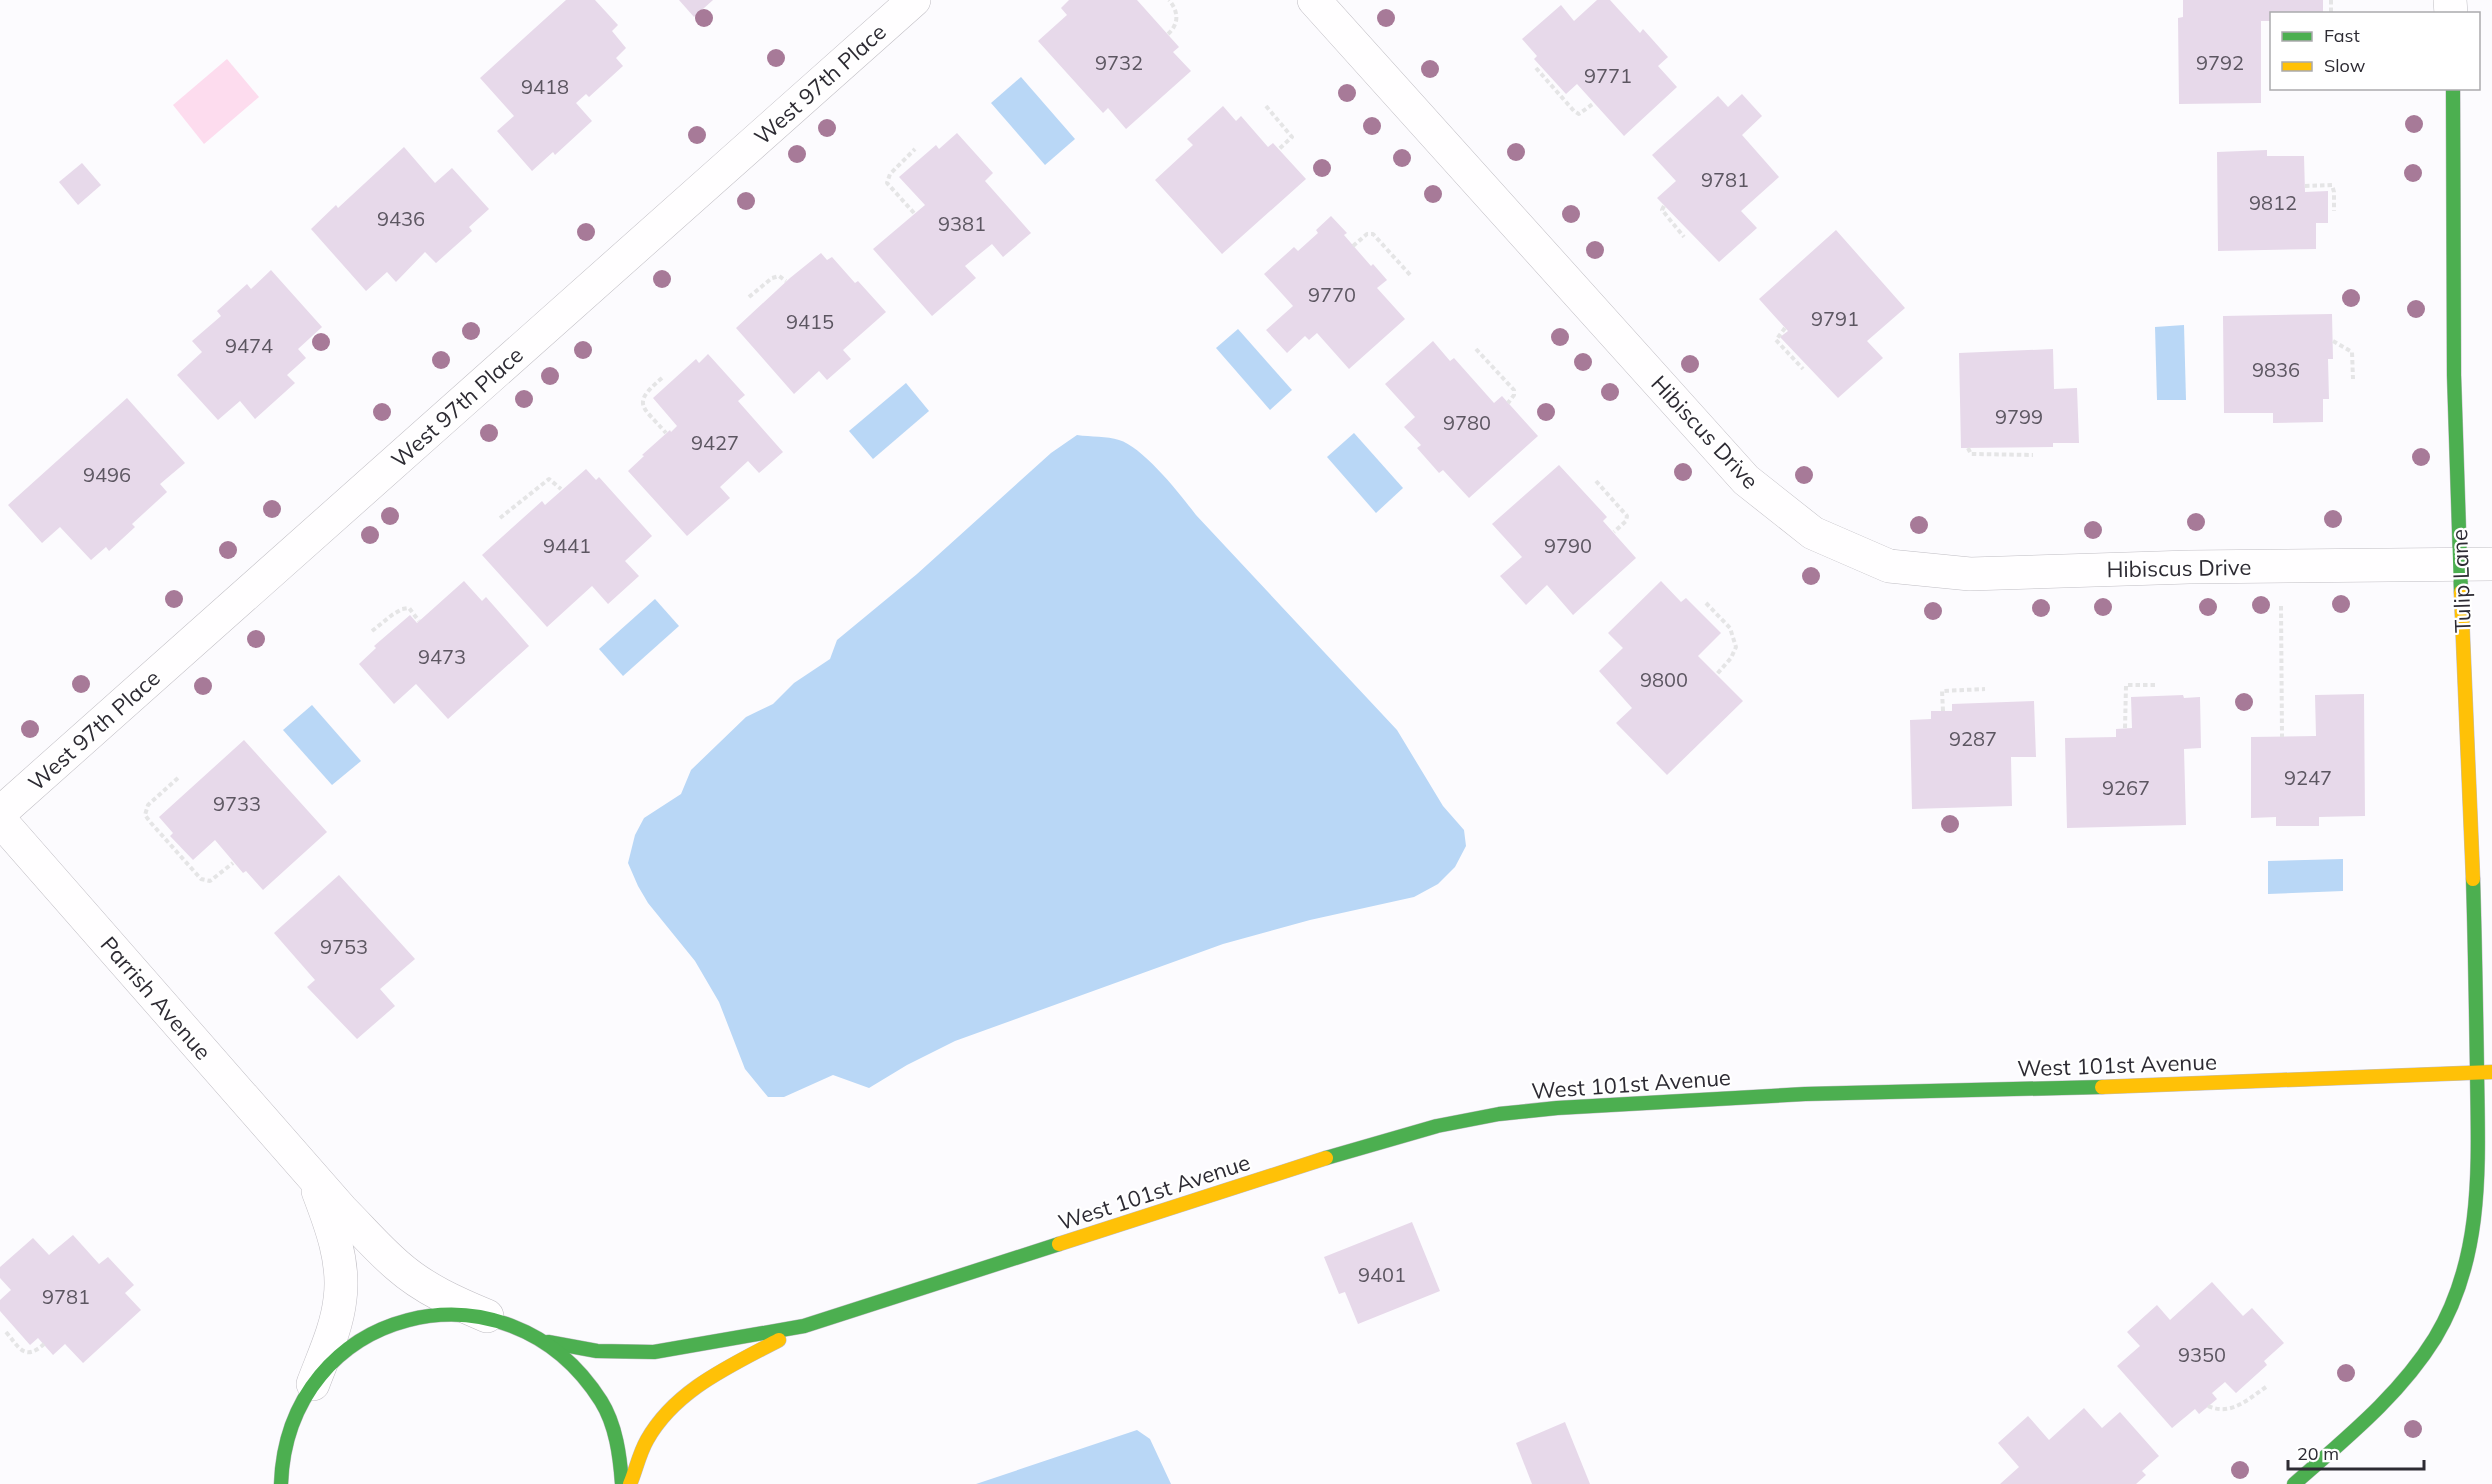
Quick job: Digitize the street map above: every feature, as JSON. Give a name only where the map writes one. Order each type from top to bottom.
[{"type":"street","name":"West 97th Place","points":[[0,813],[914,0]]},
{"type":"street","name":"Hibiscus Drive","points":[[1314,0],[1746,480],[1813,533],[1889,566],[1970,574],[2280,566],[2476,565]]},
{"type":"street","name":"Tulip Lane","points":[[2294,1484],[2400,1388],[2435,1339],[2452,1303],[2472,1240],[2477,1208],[2479,1149],[2476,972],[2476,565],[2454,371],[2453,90]]},
{"type":"street","name":"Parrish Avenue","points":[[0,820],[342,1210],[399,1267],[453,1302],[489,1317]]},
{"type":"street","name":"West 101st Avenue","points":[[548,1342],[597,1351],[654,1352],[804,1326],[1355,1149],[1437,1126],[1499,1114],[1557,1108],[1805,1094],[2054,1089],[2492,1072]]},
{"type":"street","points":[[312,1175],[338,1253],[341,1284],[340,1302],[333,1329],[313,1384]]},
{"type":"street","points":[[269,1468],[313,1384],[331,1362],[354,1344],[406,1318],[428,1314],[463,1313],[489,1317],[518,1326],[548,1342],[574,1365],[602,1402],[613,1427],[622,1484]]},
{"type":"street","name":"West 101st Avenue","points":[[630,1484],[647,1441],[671,1406],[696,1385],[804,1326]]},
{"type":"street","points":[[281,1484],[283,1456],[288,1435]]},
{"type":"path","points":[[1168,34],[1175,28],[1177,17],[1175,7],[1169,0]]},
{"type":"path","points":[[1536,68],[1574,111],[1579,114],[1594,103]]},
{"type":"path","points":[[1266,106],[1292,137],[1279,149]]},
{"type":"path","points":[[914,213],[886,183],[890,174],[915,149]]},
{"type":"path","points":[[2305,186],[2332,185],[2334,211]]},
{"type":"path","points":[[1664,206],[1662,210],[1684,237]]},
{"type":"path","points":[[1353,246],[1367,234],[1373,234],[1412,277]]},
{"type":"path","points":[[749,297],[772,278],[780,276],[786,281]]},
{"type":"path","points":[[1785,328],[1776,340],[1803,369]]},
{"type":"path","points":[[2333,341],[2352,352],[2353,379]]},
{"type":"path","points":[[1476,349],[1514,390],[1514,395],[1508,403]]},
{"type":"path","points":[[662,378],[646,391],[642,398],[642,405],[666,433]]},
{"type":"path","points":[[1968,448],[1971,454],[2033,454]]},
{"type":"path","points":[[500,518],[549,479],[561,489]]},
{"type":"path","points":[[1596,481],[1627,516],[1626,521],[1614,532]]},
{"type":"path","points":[[2280,566],[2282,736]]},
{"type":"path","points":[[1706,603],[1730,628],[1736,647],[1731,658],[1717,674]]},
{"type":"path","points":[[372,631],[402,609],[409,608],[419,621]]},
{"type":"path","points":[[2125,728],[2126,685],[2158,685]]},
{"type":"path","points":[[1943,711],[1942,691],[1984,689]]},
{"type":"path","points":[[178,778],[148,805],[145,814],[201,879],[210,881],[233,863]]},
{"type":"path","points":[[6,1332],[22,1351],[35,1352],[44,1344]]},
{"type":"path","points":[[2208,1406],[2220,1411],[2232,1408],[2266,1387]]},
{"type":"shaded area","points":[[227,59],[259,97],[204,144],[173,105]]},
{"type":"water","points":[[1021,77],[1075,139],[1045,165],[991,103]]},
{"type":"water","points":[[2184,325],[2186,400],[2157,400],[2155,327]]},
{"type":"water","points":[[1238,329],[1292,390],[1270,410],[1216,348]]},
{"type":"water","points":[[906,383],[929,411],[873,459],[849,431]]},
{"type":"water","points":[[1354,433],[1403,488],[1376,513],[1327,457]]},
{"type":"water","points":[[1077,435],[1104,437],[1129,444],[1161,473],[1196,515],[1397,730],[1443,806],[1464,830],[1466,846],[1455,867],[1438,884],[1414,897],[1310,920],[1223,944],[955,1041],[907,1065],[869,1088],[833,1075],[784,1097],[768,1097],[745,1069],[719,1002],[695,961],[648,903],[638,886],[628,863],[635,835],[644,818],[681,794],[691,770],[746,717],[773,704],[794,683],[830,659],[837,640],[917,574],[1051,453]]},
{"type":"water","points":[[655,599],[679,626],[623,676],[599,649]]},
{"type":"water","points":[[312,705],[361,761],[332,785],[283,730]]},
{"type":"water","points":[[2343,859],[2343,891],[2268,894],[2268,861]]},
{"type":"water","points":[[1137,1430],[1150,1439],[1171,1484],[976,1484]]},
{"type":"building","points":[[566,0],[595,0],[618,25],[612,31],[626,48],[616,58],[623,66],[589,97],[586,94],[576,103],[592,121],[555,155],[553,152],[532,171],[497,131],[514,116],[480,78]]},
{"type":"building","points":[[679,0],[713,0],[694,17]]},
{"type":"building","points":[[1069,0],[1137,0],[1179,47],[1173,52],[1191,71],[1126,129],[1108,108],[1103,113],[1038,41],[1067,15],[1061,8]]},
{"type":"building","points":[[1597,0],[1610,0],[1640,33],[1643,29],[1668,57],[1658,66],[1677,87],[1624,136],[1577,84],[1566,94],[1534,59],[1537,56],[1522,39],[1561,5],[1574,21]]},
{"type":"building","points":[[2183,0],[2323,0],[2323,12],[2270,12],[2270,21],[2261,21],[2261,103],[2179,104],[2178,18],[2183,17]]},
{"type":"building","points":[[1742,94],[1762,116],[1742,135],[1779,177],[1741,211],[1757,228],[1719,262],[1657,198],[1676,181],[1652,155],[1718,96],[1728,107]]},
{"type":"building","points":[[1223,106],[1236,121],[1241,116],[1268,147],[1273,143],[1306,179],[1222,254],[1155,180],[1193,145],[1187,139]]},
{"type":"building","points":[[957,133],[993,173],[985,181],[1031,233],[1003,257],[992,244],[965,266],[976,278],[932,316],[873,249],[925,205],[899,177],[936,145],[939,149]]},
{"type":"building","points":[[404,147],[435,183],[452,168],[489,209],[469,227],[472,231],[436,263],[425,252],[396,282],[387,272],[366,291],[311,229],[336,205],[338,208]]},
{"type":"building","points":[[2267,150],[2267,156],[2304,156],[2305,192],[2328,191],[2328,223],[2316,223],[2316,249],[2218,251],[2217,152]]},
{"type":"building","points":[[82,163],[101,185],[78,205],[59,182]]},
{"type":"building","points":[[1331,216],[1347,233],[1344,235],[1371,266],[1373,264],[1387,280],[1377,288],[1405,319],[1349,369],[1317,333],[1309,340],[1305,336],[1287,353],[1266,330],[1293,306],[1264,274],[1294,247],[1298,251],[1318,233],[1316,230]]},
{"type":"building","points":[[1836,230],[1905,308],[1867,341],[1883,358],[1838,398],[1780,337],[1788,331],[1759,299]]},
{"type":"building","points":[[821,253],[827,260],[832,257],[855,283],[858,281],[886,312],[843,350],[851,359],[827,380],[819,371],[794,394],[736,328]]},
{"type":"building","points":[[271,270],[322,327],[298,349],[306,358],[287,375],[295,383],[255,419],[240,401],[218,420],[177,375],[202,352],[192,341],[221,316],[217,311],[247,284],[251,289]]},
{"type":"building","points":[[2332,314],[2333,359],[2328,359],[2329,399],[2323,399],[2323,422],[2273,423],[2273,413],[2224,413],[2223,316]]},
{"type":"building","points":[[1433,341],[1450,361],[1454,358],[1494,403],[1502,396],[1538,436],[1469,498],[1443,470],[1439,473],[1417,448],[1421,445],[1404,427],[1415,417],[1385,384]]},
{"type":"building","points":[[2053,349],[2054,389],[2077,388],[2079,443],[2053,443],[2053,447],[1961,448],[1959,353]]},
{"type":"building","points":[[708,354],[745,395],[738,401],[783,452],[759,473],[748,461],[720,487],[730,498],[687,536],[628,471],[644,456],[642,455],[677,426],[653,398],[696,359],[699,363]]},
{"type":"building","points":[[127,398],[185,463],[160,484],[167,492],[132,524],[135,527],[109,551],[106,547],[91,560],[60,527],[42,543],[8,505]]},
{"type":"building","points":[[1559,465],[1607,517],[1603,521],[1636,558],[1573,615],[1547,585],[1526,605],[1500,576],[1522,557],[1492,524]]},
{"type":"building","points":[[586,469],[596,480],[599,477],[652,536],[625,561],[639,576],[608,604],[592,586],[547,627],[482,555],[542,501],[545,505]]},
{"type":"building","points":[[464,581],[482,601],[486,597],[529,646],[448,719],[416,684],[394,704],[359,664],[376,648],[374,646],[410,615],[417,623]]},
{"type":"building","points":[[1661,581],[1681,602],[1686,598],[1721,633],[1698,656],[1743,701],[1667,775],[1616,723],[1632,708],[1599,671],[1623,648],[1608,633]]},
{"type":"building","points":[[2364,694],[2365,816],[2319,817],[2319,826],[2276,826],[2276,817],[2251,818],[2251,737],[2316,736],[2315,695]]},
{"type":"building","points":[[2183,695],[2184,698],[2200,697],[2201,748],[2184,749],[2186,825],[2067,828],[2065,738],[2116,737],[2116,729],[2132,728],[2131,697]]},
{"type":"building","points":[[2034,701],[2036,757],[2011,757],[2012,806],[1912,809],[1910,720],[1931,719],[1931,711],[1952,711],[1952,704]]},
{"type":"building","points":[[244,740],[327,832],[263,890],[246,871],[243,873],[215,840],[193,860],[170,836],[173,833],[159,817]]},
{"type":"building","points":[[339,875],[415,959],[380,989],[395,1006],[357,1039],[307,987],[315,980],[274,933]]},
{"type":"building","points":[[1412,1222],[1440,1291],[1358,1324],[1345,1292],[1339,1294],[1324,1257]]},
{"type":"building","points":[[73,1235],[99,1264],[108,1257],[134,1285],[125,1293],[141,1310],[83,1363],[65,1344],[53,1355],[38,1338],[30,1345],[0,1311],[0,1300],[11,1290],[0,1278],[0,1267],[33,1238],[49,1255]]},
{"type":"building","points":[[2212,1282],[2243,1316],[2252,1308],[2284,1343],[2264,1361],[2267,1365],[2236,1393],[2225,1382],[2212,1393],[2217,1399],[2199,1414],[2195,1409],[2172,1428],[2117,1366],[2140,1346],[2127,1332],[2157,1305],[2170,1320]]},
{"type":"building","points":[[2084,1408],[2102,1428],[2120,1412],[2159,1456],[2142,1471],[2146,1475],[2136,1484],[2000,1484],[2019,1467],[1998,1443],[2028,1416],[2049,1440]]},
{"type":"building","points":[[1565,1422],[1590,1484],[1532,1484],[1516,1443]]},
{"type":"traffic: fast","points":[[2453,90],[2454,375],[2461,592]]},
{"type":"traffic: fast","points":[[2294,1484],[2370,1416],[2405,1379],[2435,1338],[2451,1306],[2463,1274],[2471,1241],[2475,1207],[2478,1138],[2473,879]]},
{"type":"traffic: fast","points":[[1326,1158],[1437,1126],[1499,1114],[1557,1108],[1805,1094],[2102,1087]]},
{"type":"traffic: fast","points":[[548,1342],[597,1351],[654,1352],[804,1326],[1059,1244]]},
{"type":"traffic: fast","points":[[281,1484],[293,1424],[320,1376],[360,1341],[408,1320],[460,1315],[512,1326],[560,1354],[601,1401],[606,1410],[616,1441],[622,1484]]},
{"type":"traffic: slow","points":[[2461,592],[2473,879]]},
{"type":"traffic: slow","points":[[2102,1087],[2492,1072]]},
{"type":"traffic: slow","points":[[1059,1244],[1326,1158]]},
{"type":"traffic: slow","points":[[630,1484],[647,1440],[673,1407],[705,1381],[779,1340]]}]
